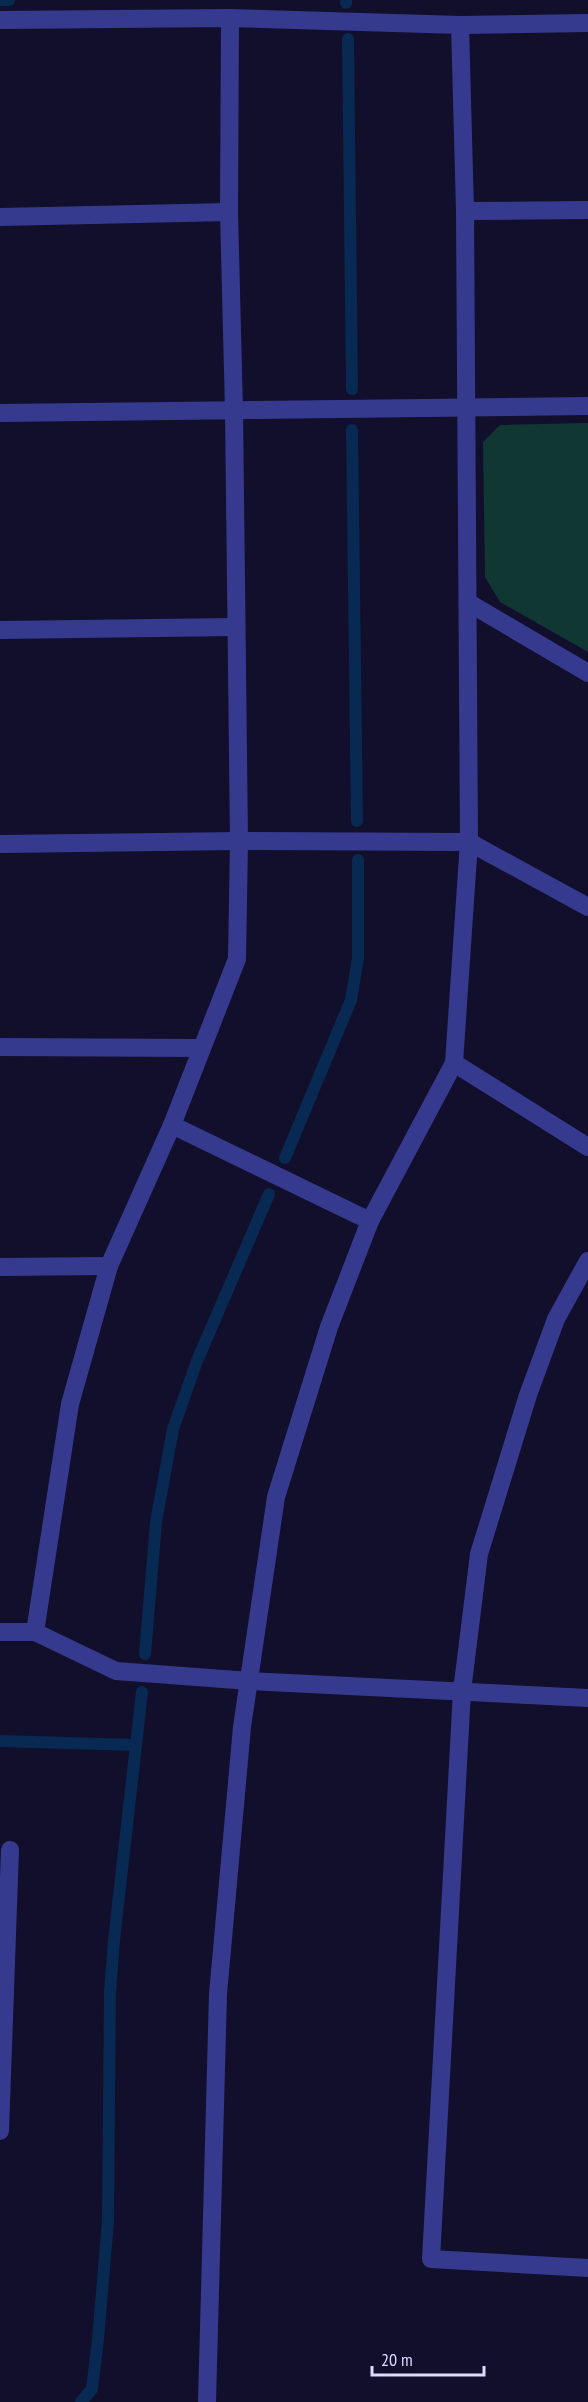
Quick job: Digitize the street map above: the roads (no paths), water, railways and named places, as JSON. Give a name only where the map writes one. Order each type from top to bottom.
[{"type":"street","points":[[0,20],[230,18],[460,25],[588,23]]},
{"type":"street","points":[[35,1632],[70,1404],[109,1266],[172,1125],[237,959],[239,841],[234,410],[229,212],[230,18]]},
{"type":"street","points":[[207,2402],[218,1994],[242,1727],[276,1497],[329,1327],[370,1221],[454,1062],[469,842],[465,211],[460,25]]},
{"type":"street","points":[[465,211],[588,210]]},
{"type":"street","points":[[0,217],[229,212]]},
{"type":"street","points":[[0,413],[588,406]]},
{"type":"street","points":[[469,603],[588,673]]},
{"type":"street","points":[[0,630],[235,627]]},
{"type":"street","points":[[0,844],[239,841],[469,842],[588,907]]},
{"type":"street","points":[[0,1047],[201,1048]]},
{"type":"street","points":[[454,1062],[588,1147]]},
{"type":"street","points":[[172,1125],[370,1221]]},
{"type":"street","points":[[588,1261],[556,1319],[540,1362],[479,1554],[462,1691],[431,2259],[588,2268]]},
{"type":"street","points":[[0,1267],[109,1266]]},
{"type":"street","points":[[0,1632],[35,1632],[116,1671],[250,1681],[588,1698]]},
{"type":"street","points":[[0,2131],[10,1850]]},
{"type":"waterway","points":[[0,0],[9,0]]},
{"type":"waterway","points":[[348,39],[352,389]]},
{"type":"waterway","points":[[352,430],[357,821]]},
{"type":"waterway","points":[[285,1158],[351,1000],[358,958],[358,860]]},
{"type":"waterway","points":[[145,1654],[156,1522],[173,1429],[197,1361],[269,1194]]},
{"type":"waterway","points":[[81,2402],[92,2389],[98,2339],[108,2221],[110,1992],[142,1692]]},
{"type":"waterway","points":[[0,1741],[136,1745]]}]
